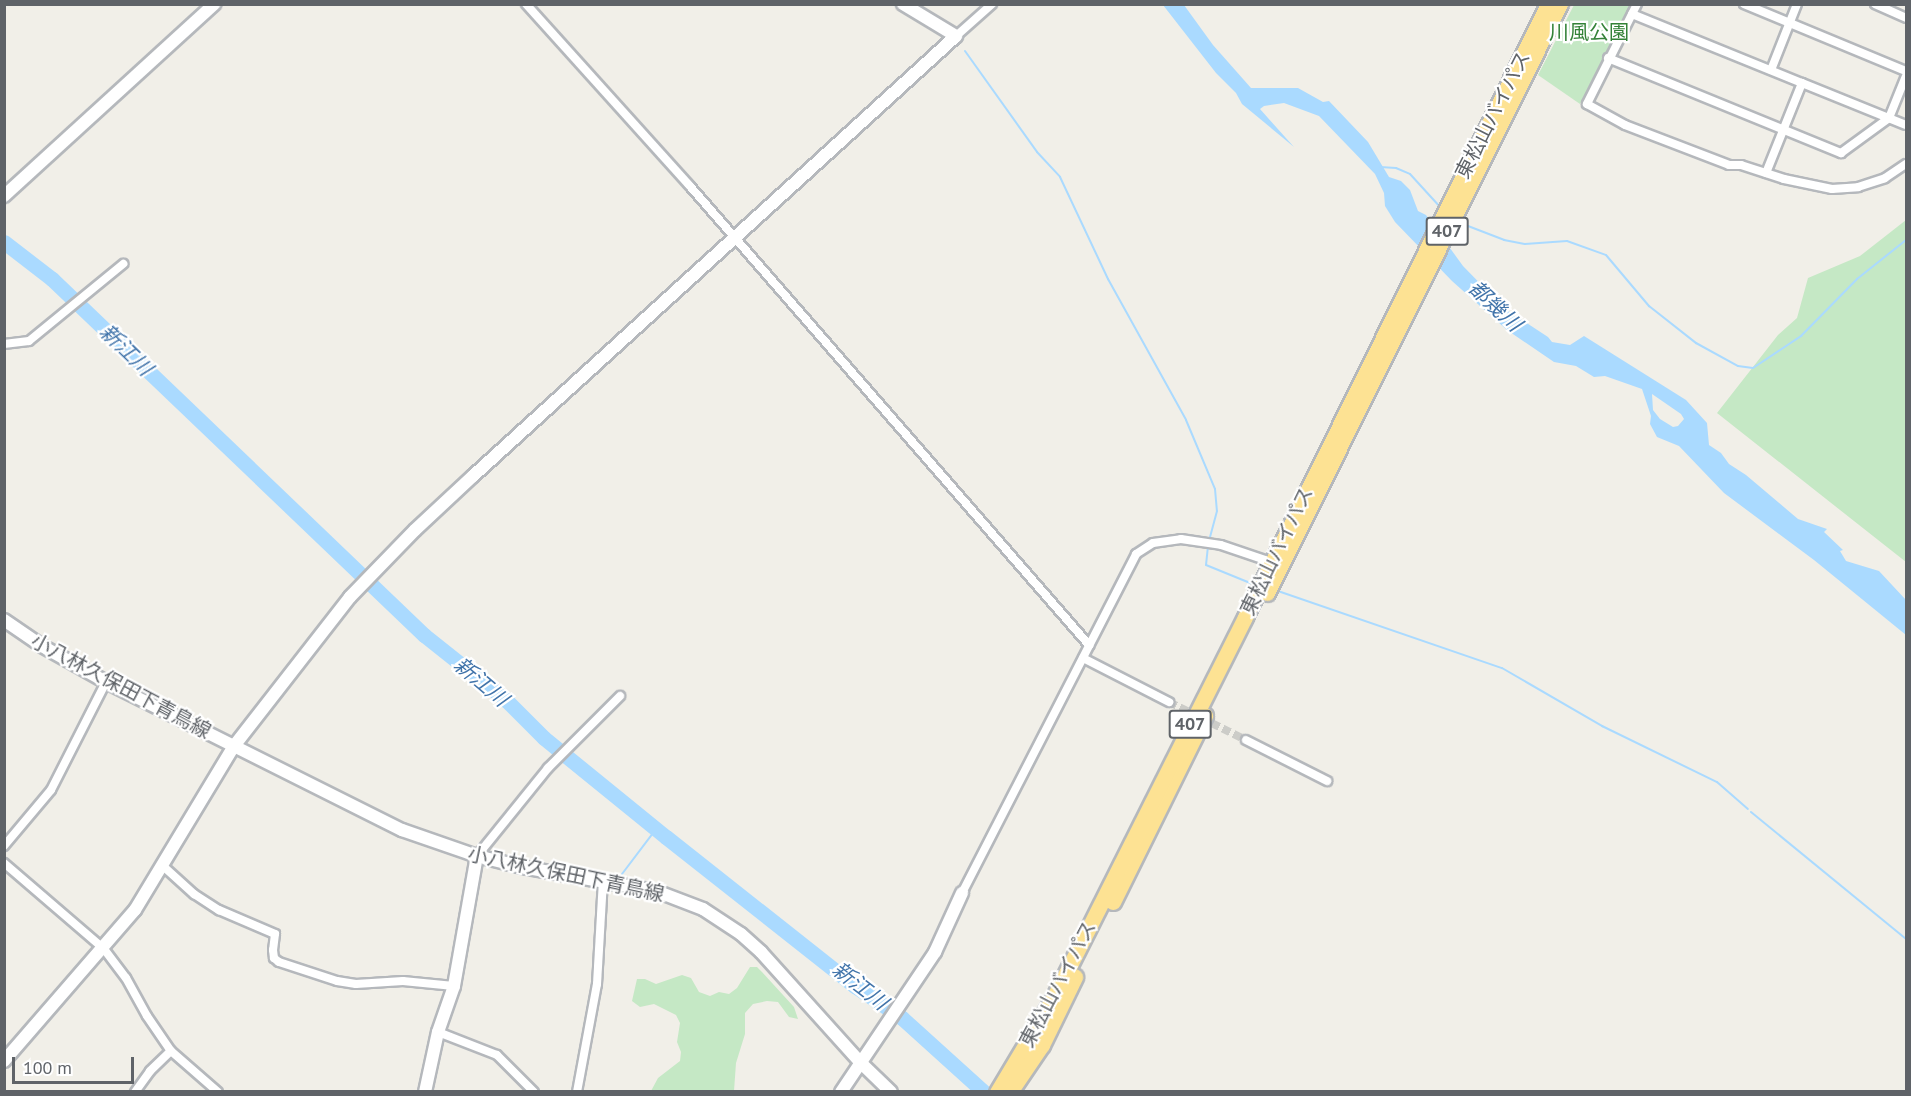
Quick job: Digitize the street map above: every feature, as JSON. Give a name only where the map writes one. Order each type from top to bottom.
[{"type":"highway","name":"東松山バイパス","points":[[1003,1090],[1042,1045],[1510,92],[1548,4]]},
{"type":"highway","name":"東松山バイパス","points":[[1510,92],[1560,4]]},
{"type":"highway","name":"東松山バイパス","points":[[1003,1090],[1055,995],[1271,562],[1376,363]]},
{"type":"street","points":[[4,196],[214,4]]},
{"type":"street","points":[[526,4],[735,239],[1089,645]]},
{"type":"street","points":[[903,4],[956,36]]},
{"type":"street","points":[[4,1061],[104,950],[135,910],[234,746],[350,597],[472,476],[992,4]]},
{"type":"street","points":[[1637,4],[1587,104],[1624,125],[1708,157],[1832,189],[1858,187],[1885,178],[1906,164]]},
{"type":"street","points":[[1744,4],[1906,71]]},
{"type":"street","points":[[1771,70],[1797,4]]},
{"type":"street","points":[[1875,4],[1906,18]]},
{"type":"street","points":[[1632,14],[1906,125]]},
{"type":"street","points":[[1608,58],[1841,153],[1889,118],[1906,76]]},
{"type":"street","points":[[1766,173],[1802,83]]},
{"type":"street","points":[[4,344],[29,341],[123,264]]},
{"type":"street","points":[[841,1092],[935,952],[962,893],[1136,554],[1143,547],[1167,539],[1195,540],[1242,551],[1271,562]]},
{"type":"street","name":"小八林久保田下青鳥線","points":[[4,620],[42,646],[106,682],[402,830],[477,856],[522,867],[656,891],[703,909],[741,933],[770,961],[860,1062],[891,1092]]},
{"type":"street","points":[[1083,658],[1169,702]]},
{"type":"street","points":[[4,846],[51,790],[106,682]]},
{"type":"street","points":[[425,1092],[438,1032],[454,986],[477,856],[548,768],[620,696]]},
{"type":"street","points":[[1246,740],[1327,781]]},
{"type":"street","points":[[4,863],[104,950],[126,978],[147,1016],[171,1051],[218,1092]]},
{"type":"street","points":[[163,866],[195,894],[219,910],[275,934],[274,958],[279,962],[337,981],[356,984],[403,981],[454,986]]},
{"type":"street","points":[[577,1092],[597,984],[603,881]]},
{"type":"street","points":[[438,1032],[498,1055],[534,1092]]},
{"type":"street","points":[[135,1092],[150,1071],[171,1051]]},
{"type":"green space","name":"川風公園","points":[[1574,5],[1633,5],[1580,104],[1538,75]]},
{"type":"green space","points":[[1906,220],[1906,562],[1717,413],[1778,335],[1797,318],[1808,278],[1860,256]]},
{"type":"green space","points":[[750,967],[757,967],[762,972],[794,1007],[798,1019],[789,1017],[778,1002],[767,1001],[753,1004],[745,1013],[745,1034],[736,1063],[734,1091],[651,1091],[658,1078],[680,1061],[681,1052],[677,1042],[680,1023],[676,1015],[654,1004],[640,1007],[632,1001],[637,979],[645,979],[656,984],[682,975],[691,978],[699,992],[710,996],[719,992],[729,994],[737,988]]},
{"type":"water","name":"都幾川","points":[[1163,5],[1184,5],[1213,45],[1251,88],[1298,88],[1323,102],[1329,101],[1368,142],[1389,177],[1401,181],[1410,190],[1418,211],[1426,215],[1463,266],[1505,309],[1552,342],[1570,345],[1584,336],[1686,400],[1707,423],[1709,445],[1721,453],[1729,464],[1746,475],[1798,519],[1827,529],[1824,532],[1843,550],[1840,551],[1846,561],[1879,571],[1906,600],[1906,635],[1814,560],[1724,493],[1679,446],[1657,437],[1650,424],[1651,416],[1642,389],[1605,376],[1594,377],[1576,366],[1554,362],[1507,330],[1452,281],[1395,222],[1385,206],[1384,193],[1375,174],[1319,116],[1284,103],[1264,106],[1260,109],[1294,147],[1242,104],[1236,93],[1216,73]],"holes":[[[1652,394],[1681,414],[1684,419],[1678,426],[1673,427],[1660,419],[1653,410]]]},
{"type":"waterway","points":[[893,4],[901,9]]},
{"type":"waterway","points":[[965,51],[1037,152],[1060,177],[1108,279],[1186,420],[1215,489],[1217,511],[1209,541]]},
{"type":"waterway","points":[[1380,167],[1396,168],[1410,174],[1441,208]]},
{"type":"waterway","points":[[1458,220],[1504,240],[1525,244],[1567,241],[1606,255],[1649,306],[1696,343],[1738,366],[1753,368],[1801,336],[1857,279],[1906,240]]},
{"type":"waterway","name":"新江川","points":[[4,242],[52,279],[424,635],[507,701],[544,738],[666,837],[855,986],[902,1018],[984,1092]]},
{"type":"waterway","points":[[1208,546],[1206,565],[1255,585]]},
{"type":"waterway","points":[[1275,590],[1502,668],[1602,726],[1717,782],[1748,809]]},
{"type":"waterway","points":[[1751,812],[1906,939]]},
{"type":"waterway","points":[[622,874],[656,829]]},
{"type":"tunnel","points":[[1169,702],[1246,740]]}]
